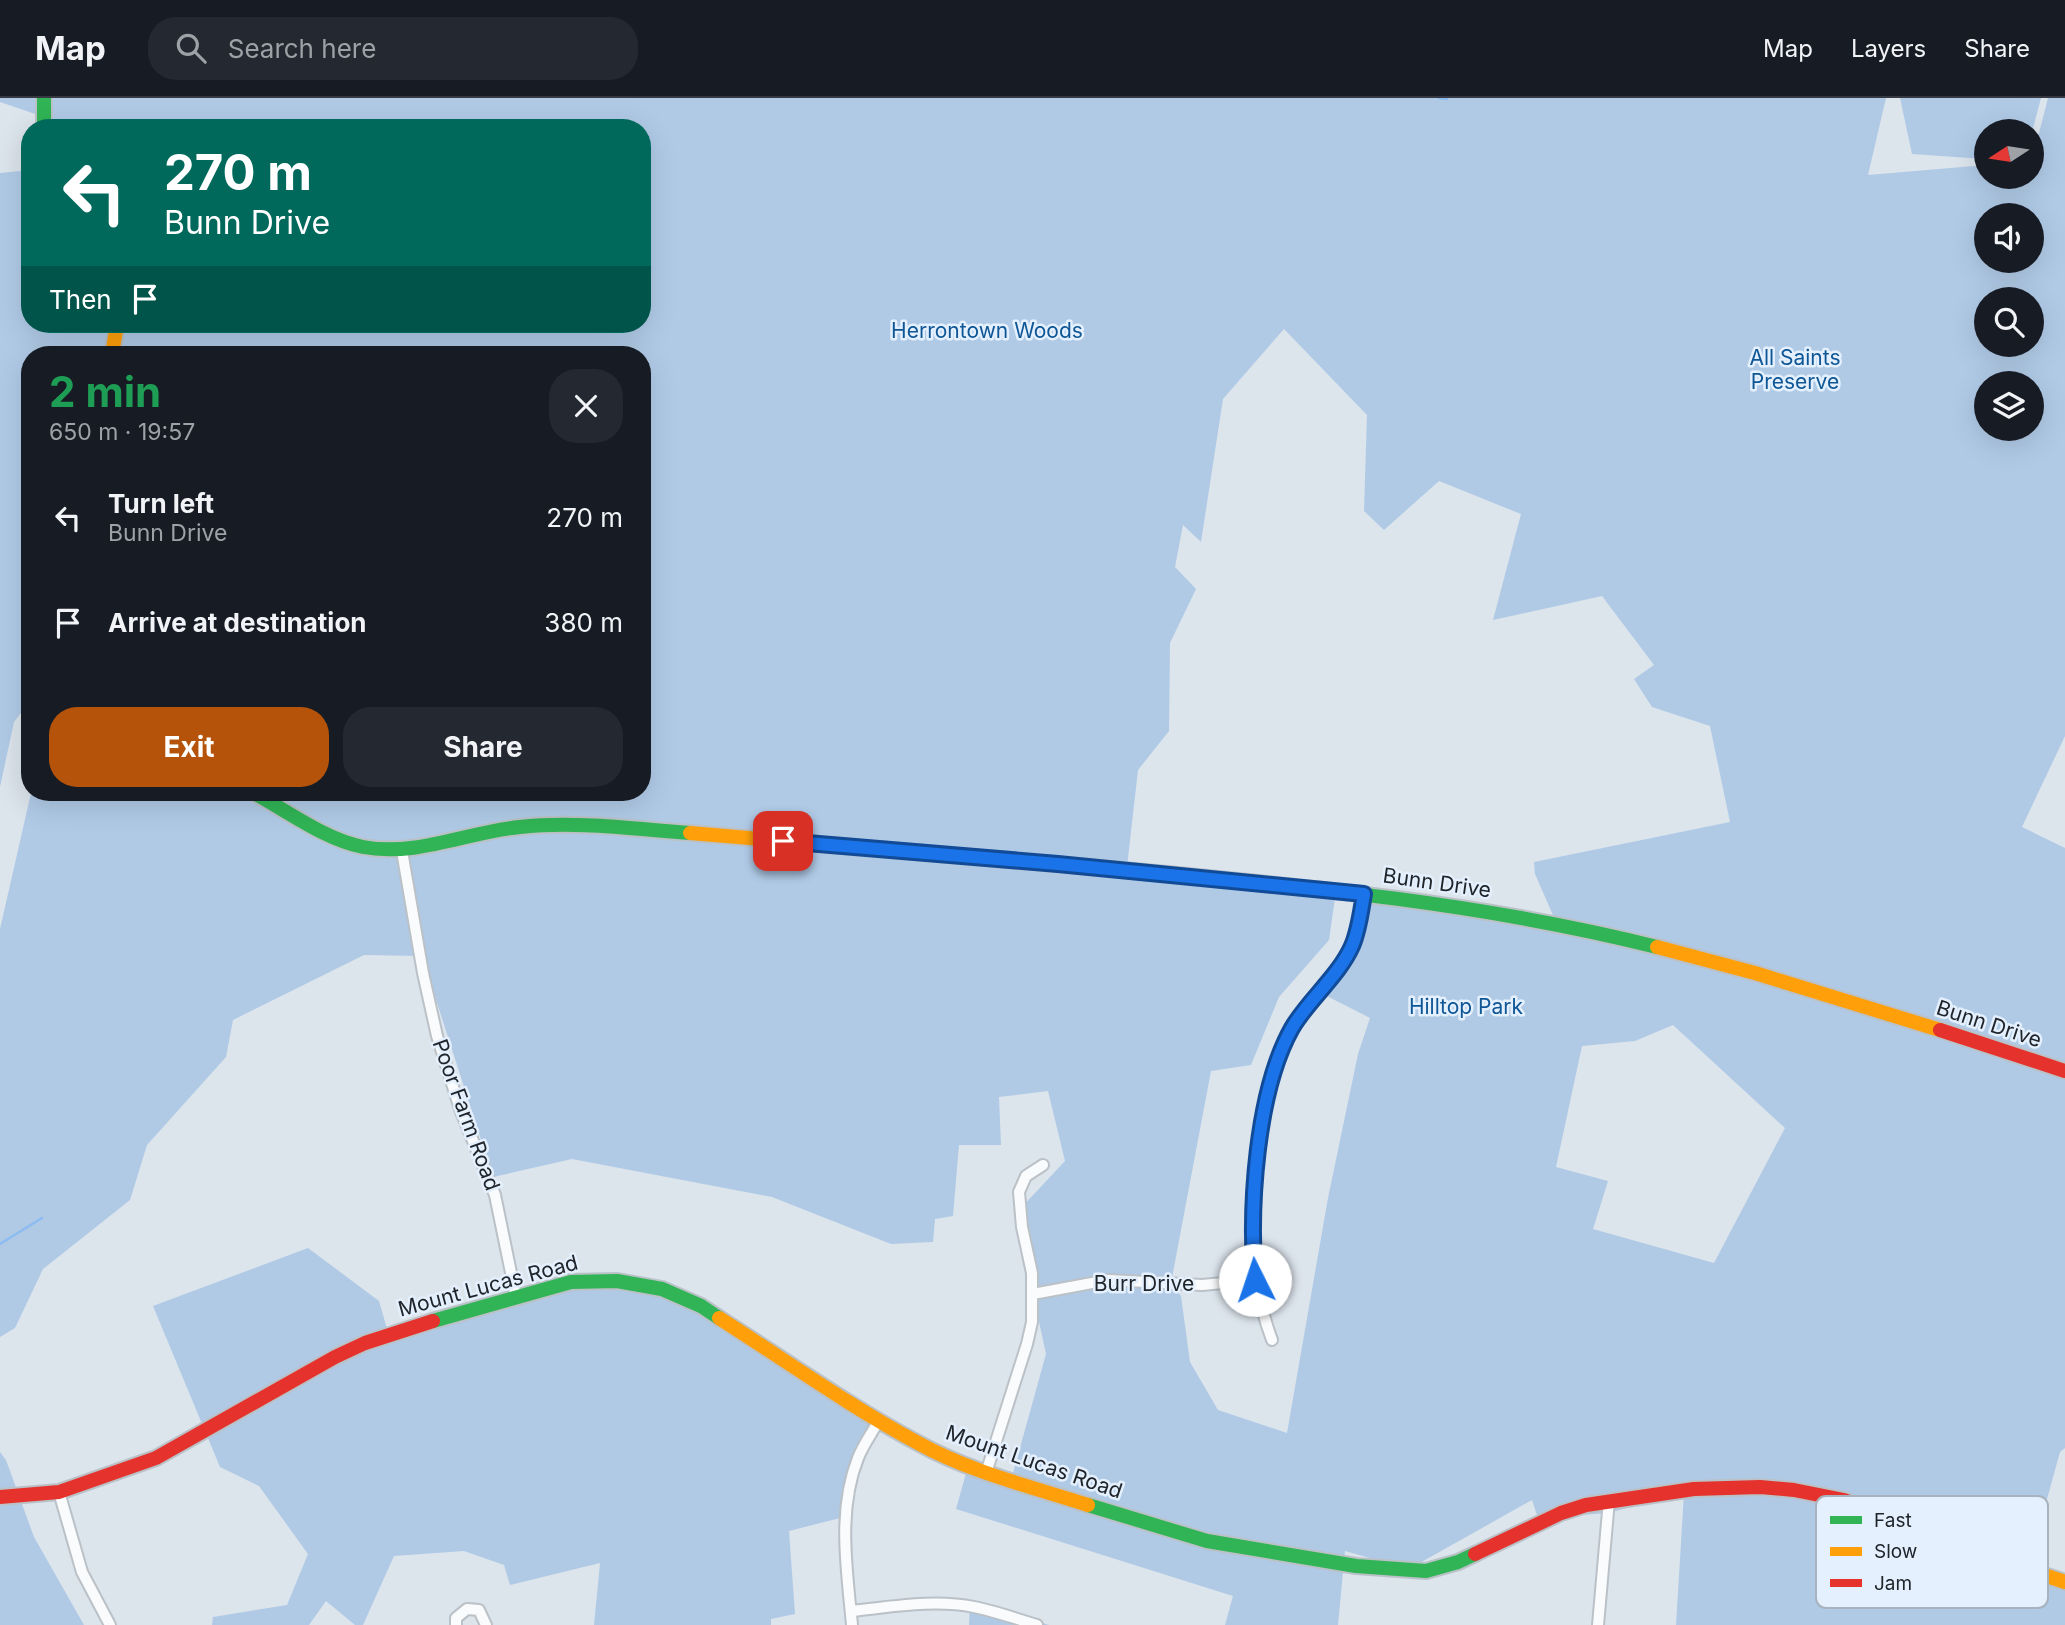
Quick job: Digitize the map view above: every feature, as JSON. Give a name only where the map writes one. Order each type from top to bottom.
[{"type":"street","points":[[44,98],[44,119]]},
{"type":"street","name":"Bunn Drive","points":[[268,801],[337,838],[362,846],[402,851],[499,829],[533,825],[572,825],[929,852],[1364,894],[1513,916],[1692,955],[1832,995],[2065,1070]]},
{"type":"street","name":"Poor Farm Road","points":[[402,851],[425,986],[440,1046],[460,1109],[495,1195],[516,1297]]},
{"type":"street","points":[[1272,1340],[1255,1280],[1253,1230],[1255,1182],[1266,1102],[1272,1077],[1291,1031],[1304,1009],[1345,960],[1353,945],[1364,894]]},
{"type":"street","points":[[986,1472],[1032,1322],[1032,1273],[1021,1227],[1019,1192],[1026,1176],[1043,1165]]},
{"type":"street","name":"Mount Lucas Road","points":[[0,1497],[60,1492],[124,1471],[173,1450],[335,1357],[365,1343],[516,1297],[571,1282],[595,1280],[638,1283],[662,1289],[701,1306],[919,1444],[986,1472],[1207,1541],[1356,1566],[1410,1572],[1441,1568],[1561,1513],[1609,1500],[1727,1487],[1760,1487],[1829,1496]]},
{"type":"street","name":"Burr Drive","points":[[1033,1294],[1108,1280],[1188,1285],[1255,1280]]},
{"type":"street","points":[[852,1625],[845,1529],[846,1506],[859,1456],[879,1420]]},
{"type":"street","points":[[60,1492],[82,1572],[110,1625]]},
{"type":"street","points":[[1598,1625],[1609,1500]]},
{"type":"street","name":"Mount Lucas Road","points":[[2048,1576],[2065,1582]]},
{"type":"street","points":[[850,1611],[933,1603],[954,1604],[1037,1625]]},
{"type":"street","points":[[456,1625],[456,1618],[467,1609],[480,1610],[486,1625]]},
{"type":"green space","points":[[0,98],[1886,98],[1868,175],[1974,166],[1974,189],[2044,189],[2043,119],[2048,98],[2065,98],[2065,736],[2022,827],[2065,848],[2065,1448],[2060,1452],[2048,1496],[1816,1496],[1816,1608],[2048,1608],[2048,1576],[2065,1583],[2065,1625],[1676,1625],[1684,1493],[1608,1513],[1538,1518],[1532,1500],[1409,1569],[1345,1551],[1338,1625],[1225,1625],[1233,1596],[956,1509],[970,1459],[1013,1473],[1046,1354],[1033,1294],[1020,1209],[1065,1161],[1048,1091],[999,1097],[1001,1145],[959,1145],[953,1216],[935,1219],[933,1242],[891,1244],[772,1197],[572,1159],[493,1177],[422,956],[364,955],[233,1020],[226,1057],[147,1145],[130,1200],[43,1269],[15,1328],[0,1337],[0,929],[29,801],[651,801],[651,346],[21,346],[21,713],[14,722],[0,787],[0,173],[21,171],[21,333],[651,333],[651,119],[44,119],[0,102]],"holes":[[[1284,329],[1367,415],[1364,511],[1384,530],[1439,481],[1521,514],[1493,620],[1602,596],[1654,665],[1634,679],[1652,707],[1710,726],[1730,822],[1534,862],[1535,874],[1556,922],[1365,894],[1344,960],[1319,992],[1370,1018],[1358,1054],[1328,1198],[1287,1433],[1218,1410],[1190,1362],[1181,1296],[1171,1283],[1211,1071],[1251,1065],[1279,997],[1329,940],[1337,884],[1127,867],[1138,770],[1169,731],[1170,643],[1196,589],[1175,567],[1183,525],[1201,542],[1223,399]],[[1673,1025],[1785,1128],[1714,1263],[1593,1229],[1608,1181],[1556,1167],[1582,1046],[1635,1041]]]},
{"type":"green space","points":[[1900,98],[2041,98],[2035,119],[1974,119],[1974,158],[1912,154]]},
{"type":"green space","points":[[308,1248],[379,1301],[389,1336],[597,1282],[668,1292],[881,1415],[844,1517],[789,1531],[795,1614],[771,1619],[771,1625],[594,1625],[600,1563],[510,1585],[504,1565],[464,1551],[394,1556],[363,1625],[355,1625],[326,1601],[309,1625],[212,1625],[213,1617],[287,1605],[308,1554],[259,1486],[220,1467],[153,1306]]},
{"type":"green space","points":[[0,1452],[6,1460],[34,1537],[84,1625],[0,1625]]},
{"type":"green space","points":[[970,1602],[1049,1625],[969,1625]]},
{"type":"waterway","points":[[1439,98],[1447,99]]},
{"type":"waterway","points":[[0,1244],[42,1218]]},
{"type":"traffic: fast","points":[[44,98],[44,119]]},
{"type":"traffic: fast","points":[[268,801],[334,838],[363,847],[383,849],[403,849],[541,825],[605,826],[690,833]]},
{"type":"traffic: fast","points":[[1113,869],[1319,889],[1455,907],[1590,931],[1657,947]]},
{"type":"traffic: fast","points":[[433,1321],[571,1282],[617,1281],[662,1289],[701,1306],[719,1318]]},
{"type":"traffic: fast","points":[[1088,1505],[1207,1541],[1356,1566],[1426,1571],[1475,1554]]},
{"type":"traffic: slow","points":[[113,346],[116,333]]},
{"type":"traffic: slow","points":[[690,833],[1113,869]]},
{"type":"traffic: slow","points":[[1657,947],[1755,973],[1940,1030]]},
{"type":"traffic: slow","points":[[719,1318],[867,1414],[938,1453],[1001,1478],[1088,1505]]},
{"type":"traffic: slow","points":[[2048,1576],[2065,1582]]},
{"type":"traffic: jam","points":[[1940,1030],[2065,1071]]},
{"type":"traffic: jam","points":[[0,1497],[59,1492],[156,1458],[335,1357],[365,1343],[433,1321]]},
{"type":"traffic: jam","points":[[1475,1554],[1561,1513],[1586,1505],[1694,1489],[1760,1487],[1824,1496]]},
{"type":"route","points":[[783,841],[929,852],[1364,894],[1353,945],[1345,960],[1304,1009],[1280,1054],[1272,1077],[1255,1182],[1255,1280]]},
{"type":"park label","name":"Herrontown Woods","points":[[987,331]]},
{"type":"park label","name":"All Saints Preserve","points":[[1795,370]]},
{"type":"park label","name":"Hilltop Park","points":[[1466,1007]]}]
